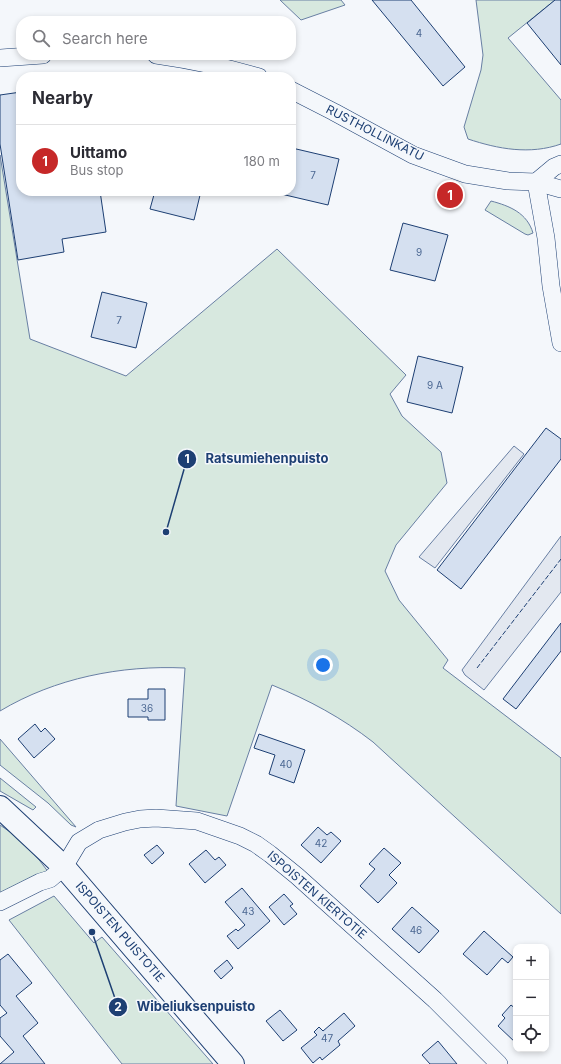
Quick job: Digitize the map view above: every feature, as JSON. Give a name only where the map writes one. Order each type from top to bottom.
[{"type":"main road","name":"ISPOISTEN PUISTOTIE","points":[[0,807],[64,867],[233,1064]]},
{"type":"street","points":[[0,58],[16,57]]},
{"type":"street","points":[[192,60],[241,72]]},
{"type":"street","name":"RUSTHOLLINKATU","points":[[296,93],[413,155],[465,174],[508,181],[536,182],[561,189]]},
{"type":"street","points":[[561,164],[554,167],[536,182],[546,238],[551,286],[561,343]]},
{"type":"street","name":"ISPOISTEN KIERTOTIE","points":[[0,902],[40,882],[50,879],[64,867],[79,842],[99,830],[125,822],[156,818],[197,821],[240,836],[256,844],[270,854],[297,876],[435,1000],[499,1064]]},
{"type":"shaded area","points":[[280,0],[341,0],[345,5],[301,20]]},
{"type":"shaded area","points":[[476,0],[555,0],[508,38],[561,100],[561,144],[526,150],[491,146],[468,139],[464,127],[481,70],[483,55]]},
{"type":"shaded area","points":[[0,155],[30,339],[126,376],[277,249],[406,375],[390,394],[402,416],[441,452],[447,483],[396,545],[385,571],[399,600],[448,660],[443,668],[561,758],[561,914],[373,742],[325,710],[272,685],[227,816],[176,806],[185,668],[137,669],[89,676],[43,690],[0,711]]},
{"type":"shaded area","points":[[491,201],[505,205],[517,211],[527,220],[533,233],[528,235],[525,234],[485,210]]},
{"type":"shaded area","points":[[514,446],[524,454],[435,568],[419,557]]},
{"type":"shaded area","points":[[561,536],[561,592],[484,690],[465,675],[462,670]]},
{"type":"shaded area","points":[[0,739],[76,827],[71,825],[48,803],[0,765]]},
{"type":"shaded area","points":[[0,778],[36,807],[33,810],[0,791]]},
{"type":"shaded area","points":[[0,825],[23,841],[49,873],[0,897]]},
{"type":"shaded area","points":[[54,896],[94,943],[102,937],[213,1064],[122,1064],[9,920]]},
{"type":"building","points":[[372,0],[411,0],[465,67],[443,86]]},
{"type":"building","points":[[555,0],[561,0],[561,65],[527,23]]},
{"type":"building","points":[[16,93],[16,196],[101,196],[106,232],[62,239],[64,252],[18,260],[0,144],[0,95]]},
{"type":"building","points":[[296,149],[339,159],[328,205],[290,196],[296,196]]},
{"type":"building","points":[[154,196],[200,196],[194,220],[150,209]]},
{"type":"building","points":[[403,223],[448,235],[435,281],[390,270]]},
{"type":"building","points":[[102,292],[147,303],[136,348],[91,337]]},
{"type":"building","points":[[418,356],[463,367],[452,413],[407,402]]},
{"type":"building","points":[[546,428],[561,439],[561,459],[461,589],[437,570]]},
{"type":"building","points":[[561,623],[561,651],[516,709],[503,699]]},
{"type":"building","points":[[148,689],[165,689],[165,720],[148,720],[148,717],[128,717],[128,699],[148,699]]},
{"type":"building","points":[[35,724],[41,732],[45,728],[55,739],[34,758],[18,739]]},
{"type":"building","points":[[259,734],[305,750],[294,783],[269,774],[275,755],[254,748]]},
{"type":"building","points":[[318,827],[327,835],[331,832],[341,841],[321,863],[301,845]]},
{"type":"building","points":[[157,845],[164,853],[152,864],[144,855]]},
{"type":"building","points":[[384,848],[401,863],[389,875],[397,883],[378,903],[360,886],[375,869],[369,864]]},
{"type":"building","points":[[206,850],[215,860],[219,857],[226,865],[205,883],[189,864]]},
{"type":"building","points":[[242,888],[270,921],[238,949],[227,936],[236,929],[238,931],[245,925],[225,902]]},
{"type":"building","points":[[284,894],[293,904],[290,906],[297,914],[284,925],[269,907]]},
{"type":"building","points":[[412,907],[439,931],[419,953],[392,929]]},
{"type":"building","points":[[484,931],[513,957],[508,963],[502,958],[487,975],[463,954]]},
{"type":"building","points":[[8,954],[32,983],[16,996],[38,1023],[23,1036],[45,1064],[0,1064],[14,1052],[0,1036],[0,1018],[7,1013],[0,1005],[0,960]]},
{"type":"building","points":[[227,960],[233,968],[221,979],[214,971]]},
{"type":"building","points":[[511,1005],[513,1007],[513,1040],[498,1026],[505,1018],[502,1015]]},
{"type":"building","points":[[280,1010],[297,1030],[283,1041],[266,1021]]},
{"type":"building","points":[[344,1013],[355,1026],[338,1041],[340,1045],[322,1060],[320,1057],[313,1063],[301,1048],[317,1035],[314,1032],[319,1027],[323,1031]]},
{"type":"building","points":[[438,1041],[457,1064],[430,1064],[422,1055]]},
{"type":"fence","points":[[477,668],[561,559]]},
{"type":"place","name":"Uittamo","points":[[450,195]]},
{"type":"place","name":"Ratsumiehenpuisto","points":[[166,532]]},
{"type":"place","name":"Wibeliuksenpuisto","points":[[92,932]]}]
